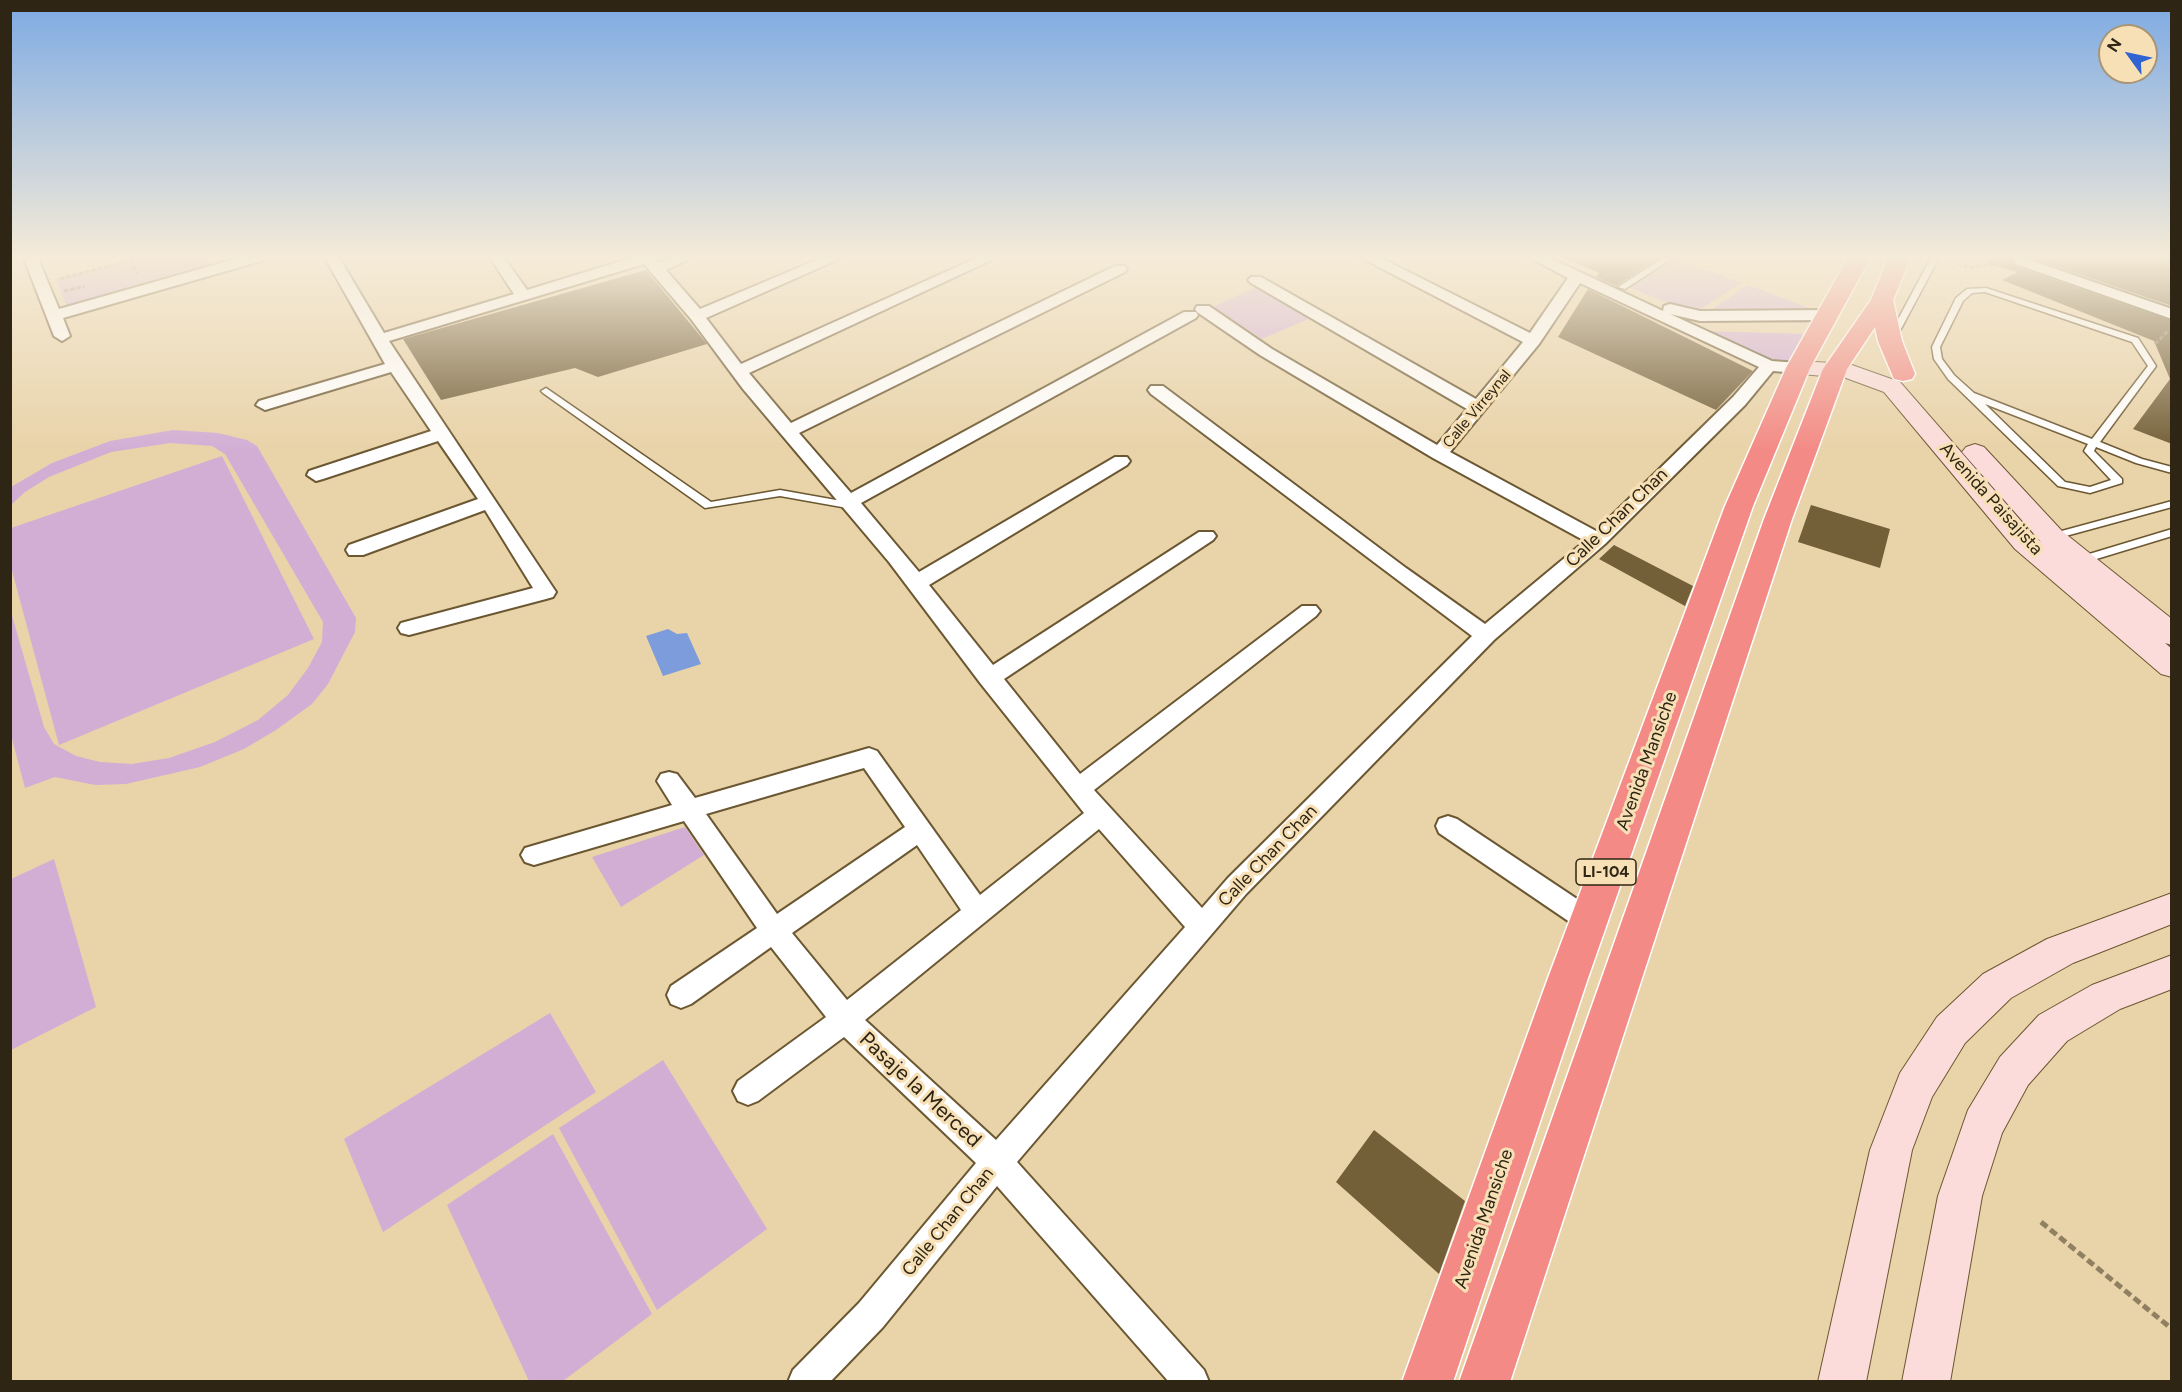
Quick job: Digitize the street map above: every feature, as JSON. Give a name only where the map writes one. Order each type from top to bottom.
[{"type":"highway","name":"Avenida Mansiche","points":[[1427,1382],[1568,978],[1739,506],[1810,362],[1825,321]]},
{"type":"highway","name":"Avenida Mansiche","points":[[1484,1382],[1612,1000],[1778,519],[1810,362],[1858,321]]},
{"type":"highway","points":[[1886,321],[1890,341],[1904,374]]},
{"type":"highway","points":[[1739,506],[1778,519]]},
{"type":"highway","points":[[1668,702],[1710,717]]},
{"type":"highway","points":[[1568,978],[1612,1000]]},
{"type":"main road","points":[[1810,362],[1904,374]]},
{"type":"main road","name":"Avenida Paisajista","points":[[1810,362],[1862,374],[1892,387],[2025,543],[2069,565],[2172,635]]},
{"type":"main road","name":"Avenida Paisajista","points":[[1904,374],[2052,537],[2069,565],[2172,666]]},
{"type":"main road","points":[[1842,1382],[1891,1150],[1915,1087],[1951,1030],[1997,986],[2060,951],[2172,908]]},
{"type":"main road","points":[[1926,1382],[1960,1196],[1983,1125],[2014,1071],[2053,1028],[2106,997],[2172,972]]},
{"type":"street","points":[[56,321],[62,336]]},
{"type":"street","points":[[369,321],[395,366],[489,502],[546,592],[409,628]]},
{"type":"street","points":[[379,339],[439,321]]},
{"type":"street","points":[[701,321],[739,371],[916,583],[1078,789],[1202,927]]},
{"type":"street","points":[[739,371],[850,321]]},
{"type":"street","points":[[789,431],[1012,321]]},
{"type":"street","points":[[851,504],[1180,321]]},
{"type":"street","points":[[1212,321],[1439,454],[1598,540]]},
{"type":"street","points":[[1327,321],[1479,408]]},
{"type":"street","points":[[1495,321],[1533,340]]},
{"type":"street","name":"Calle Virreynal","points":[[1439,454],[1479,408],[1546,321]]},
{"type":"street","points":[[1699,321],[1810,362]]},
{"type":"street","name":"Calle Chan Chan","points":[[805,1382],[871,1315],[997,1162],[1237,886],[1486,635],[1598,540],[1739,401],[1810,362]]},
{"type":"street","points":[[265,405],[395,366]]},
{"type":"street","points":[[1157,390],[1399,573],[1486,635]]},
{"type":"street","points":[[316,476],[441,434]]},
{"type":"street","points":[[916,583],[1121,461]]},
{"type":"street","points":[[356,550],[489,502]]},
{"type":"street","points":[[990,678],[1206,536]]},
{"type":"street","points":[[1078,789],[1308,611]]},
{"type":"street","points":[[534,855],[869,757],[918,831],[976,911]]},
{"type":"street","name":"Pasaje la Merced","points":[[669,781],[775,932],[844,1019],[997,1162],[1192,1382]]},
{"type":"street","points":[[748,1091],[844,1019],[1100,814]]},
{"type":"street","points":[[1448,826],[1589,921]]},
{"type":"street","points":[[681,995],[918,831]]},
{"type":"lane","points":[[1890,341],[1901,321]]},
{"type":"lane","points":[[1949,321],[1936,347],[1938,358],[1951,377],[2062,484],[2080,490],[2118,482],[2089,451],[2152,366],[2146,353],[2135,340],[2079,321]]},
{"type":"lane","points":[[546,392],[709,506],[780,493],[851,504]]},
{"type":"lane","points":[[1971,395],[2139,461],[2172,470]]},
{"type":"lane","points":[[2139,461],[2172,479]]},
{"type":"lane","points":[[2025,543],[2172,504]]},
{"type":"lane","points":[[2069,565],[2172,532]]},
{"type":"path","points":[[2146,353],[2172,327]]},
{"type":"path","points":[[2041,1222],[2172,1329]]},
{"type":"shaded area","points":[[1234,321],[1304,321],[1262,339]]},
{"type":"shaded area","points":[[1721,321],[1808,321],[1807,323]]},
{"type":"shaded area","points":[[1705,331],[1806,334],[1792,364],[1777,364]]},
{"type":"shaded area","points":[[173,430],[218,433],[247,440],[257,446],[356,618],[355,632],[328,684],[312,704],[276,730],[244,749],[200,767],[126,784],[95,785],[55,777],[25,788],[11,735],[11,612],[44,727],[54,744],[76,756],[100,762],[132,764],[169,758],[215,742],[258,720],[288,695],[308,668],[322,642],[323,622],[225,454],[212,446],[170,443],[111,452],[49,477],[25,492],[11,505],[11,487],[52,463],[110,441]]},
{"type":"shaded area","points":[[222,456],[314,639],[59,745],[11,567],[11,528]]},
{"type":"shaded area","points":[[685,827],[704,855],[621,907],[592,857]]},
{"type":"shaded area","points":[[54,859],[96,1007],[11,1050],[11,879]]},
{"type":"shaded area","points":[[550,1013],[596,1092],[383,1232],[344,1139]]},
{"type":"shaded area","points":[[663,1060],[767,1229],[657,1310],[559,1128]]},
{"type":"shaded area","points":[[553,1134],[652,1314],[563,1381],[529,1381],[447,1205]]},
{"type":"water","points":[[668,629],[677,634],[687,633],[701,664],[663,676],[646,636]]},
{"type":"building","points":[[467,321],[688,321],[707,344],[598,377],[575,368],[441,400],[403,339]]},
{"type":"building","points":[[1568,321],[1652,321],[1753,371],[1716,410],[1558,337]]},
{"type":"building","points":[[2104,321],[2172,321],[2172,444],[2133,429],[2170,379],[2154,341]]},
{"type":"building","points":[[1811,505],[1890,529],[1880,568],[1798,542]]},
{"type":"building","points":[[1614,545],[1693,586],[1685,606],[1599,559]]},
{"type":"building","points":[[1374,1130],[1465,1201],[1439,1274],[1336,1182]]}]
